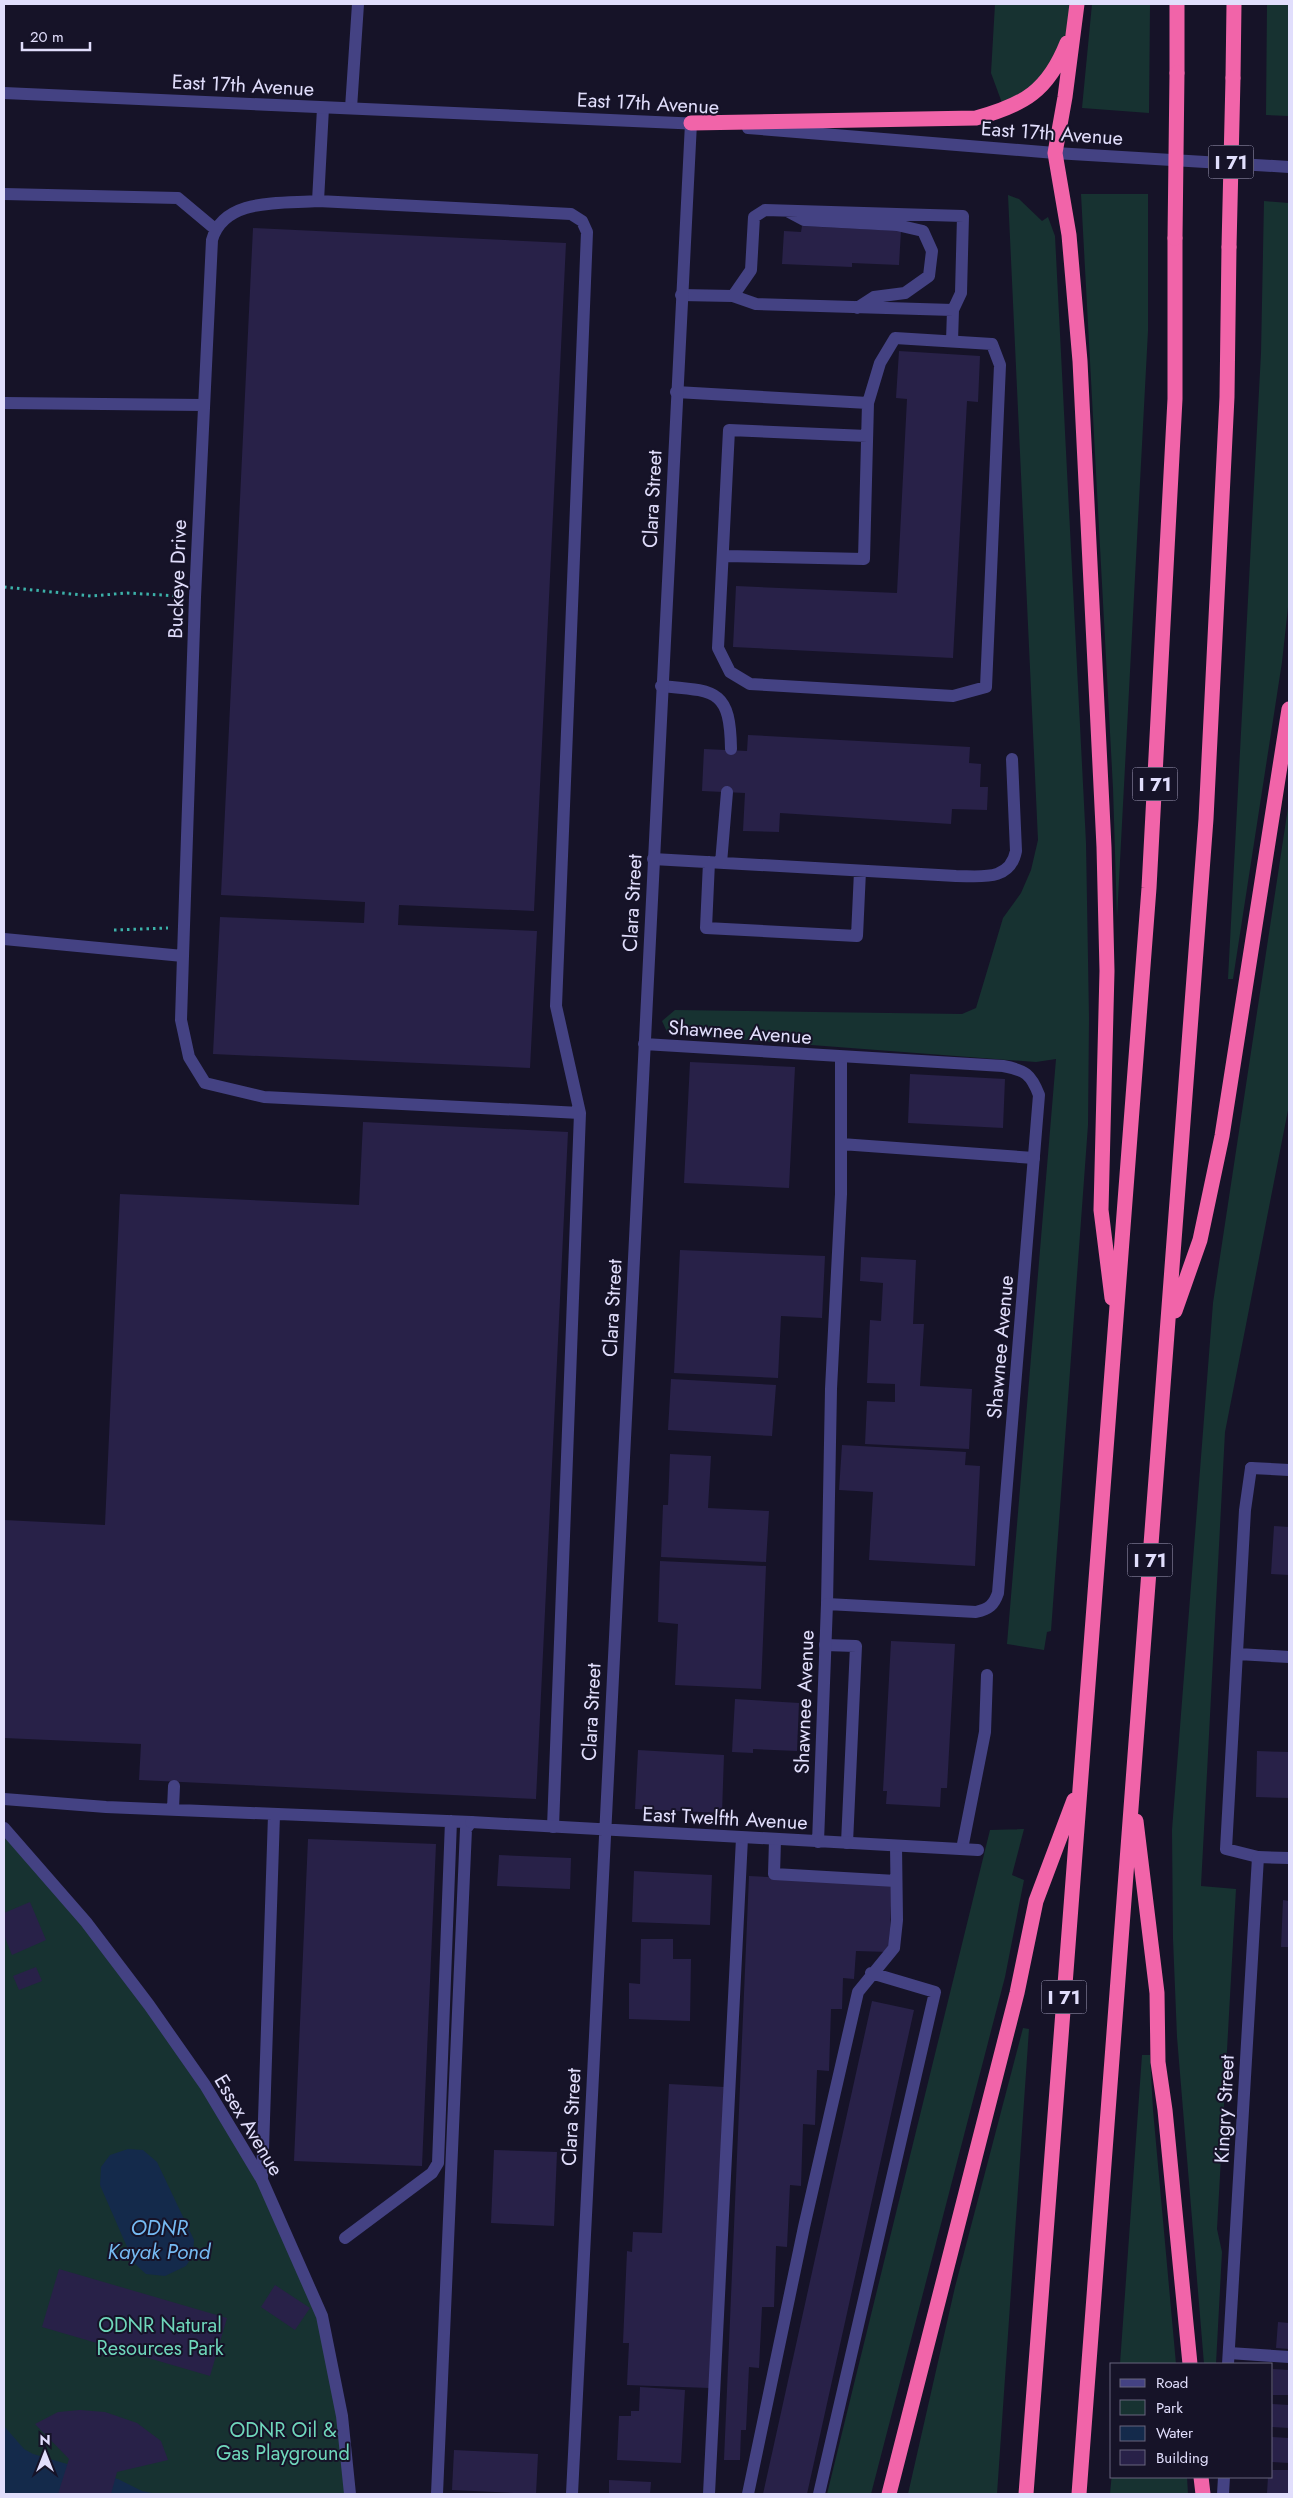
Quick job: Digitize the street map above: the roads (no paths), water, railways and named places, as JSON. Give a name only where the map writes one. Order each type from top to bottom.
[{"type":"highway","points":[[1077,4],[1065,98],[1055,153],[1069,235],[1081,380],[1104,847],[1107,971],[1101,1210],[1116,1330]]},
{"type":"highway","name":"I 71","points":[[1026,2494],[1150,878],[1175,398],[1177,4]]},
{"type":"highway","name":"I 71","points":[[1079,2494],[1206,819],[1227,397],[1234,4]]},
{"type":"highway","points":[[691,123],[976,118],[1005,110],[1036,93],[1058,65],[1076,21]]},
{"type":"highway","points":[[1168,1331],[1200,1240],[1222,1136],[1289,708]]},
{"type":"highway","points":[[889,2494],[1018,1993],[1036,1901],[1080,1782]]},
{"type":"highway","points":[[1132,1789],[1157,1992],[1158,2062],[1165,2110],[1190,2363]]},
{"type":"highway","points":[[1201,2478],[1203,2494]]},
{"type":"street","points":[[351,108],[358,4]]},
{"type":"street","name":"East 17th Avenue","points":[[4,93],[691,123],[1055,153],[1289,167]]},
{"type":"street","points":[[318,201],[323,108]]},
{"type":"street","name":"Clara Street","points":[[572,2494],[661,686],[691,123]]},
{"type":"street","points":[[4,194],[178,198],[215,229],[224,218],[237,210],[254,206],[318,201],[571,214],[582,221],[587,232],[556,1006],[580,1113],[553,1827]]},
{"type":"street","points":[[733,296],[751,270],[754,217],[765,210],[963,216],[961,293],[953,310],[952,341]]},
{"type":"street","points":[[786,210],[804,220],[897,225],[923,231],[932,251],[929,276],[906,293],[874,297],[857,308]]},
{"type":"street","name":"Buckeye Drive","points":[[215,229],[212,240],[203,405],[183,956],[181,1020],[189,1057],[205,1083],[264,1097],[580,1113]]},
{"type":"street","points":[[681,295],[733,296],[756,304],[953,310]]},
{"type":"street","points":[[724,556],[864,559],[868,403],[880,363],[895,338],[992,344],[1000,364],[986,687],[952,696],[750,684],[730,672],[718,648],[729,430],[867,436]]},
{"type":"street","points":[[676,392],[868,403]]},
{"type":"street","points":[[4,403],[203,405]]},
{"type":"street","points":[[661,686],[706,691],[718,696],[725,705],[728,714],[731,749]]},
{"type":"street","points":[[653,859],[860,871],[986,876],[998,874],[1008,868],[1014,861],[1016,851],[1012,759]]},
{"type":"street","points":[[727,792],[706,928],[857,936],[860,871]]},
{"type":"street","points":[[4,939],[183,956]]},
{"type":"street","name":"Shawnee Avenue","points":[[644,1044],[841,1058],[1003,1066],[1019,1069],[1033,1079],[1039,1095],[998,1593],[994,1603],[986,1610],[976,1612],[827,1604],[818,1842]]},
{"type":"street","points":[[827,1604],[831,1389],[840,1194],[841,1058]]},
{"type":"street","points":[[840,1144],[1034,1158]]},
{"type":"street","points":[[1289,1470],[1251,1468],[1245,1510],[1226,1849],[1258,1856],[1289,1858]]},
{"type":"street","points":[[825,1645],[856,1646],[846,1844]]},
{"type":"street","points":[[1238,1654],[1289,1657]]},
{"type":"street","points":[[962,1849],[985,1732],[987,1675]]},
{"type":"street","points":[[173,1809],[174,1786]]},
{"type":"street","name":"East Twelfth Avenue","points":[[4,1799],[106,1807],[471,1822],[978,1850]]},
{"type":"street","points":[[262,2180],[274,1815]]},
{"type":"street","points":[[345,2238],[432,2172],[438,2163],[451,1822]]},
{"type":"street","points":[[437,2494],[466,1828],[471,1822]]},
{"type":"street","name":"Essex Avenue","points":[[4,1828],[86,1922],[149,2005],[205,2085],[262,2180],[322,2316],[342,2416],[350,2494]]},
{"type":"street","points":[[709,2494],[742,1838]]},
{"type":"street","points":[[775,1840],[774,1874],[896,1881]]},
{"type":"street","points":[[748,2494],[804,2227],[858,1992],[894,1948],[896,1846]]},
{"type":"street","name":"Kingry Street","points":[[1229,2359],[1258,1856]]},
{"type":"street","points":[[820,2494],[935,1992],[871,1974]]},
{"type":"street","points":[[1229,2359],[1289,2357]]},
{"type":"street","points":[[1223,2494],[1224,2478]]},
{"type":"water","name":"ODNR Kayak Pond","points":[[128,2149],[143,2150],[157,2162],[194,2240],[193,2255],[186,2266],[165,2276],[146,2274],[134,2263],[100,2185],[101,2167],[110,2155]]},
{"type":"water","points":[[4,2426],[24,2449],[33,2454],[118,2479],[142,2491],[157,2494],[4,2494]]},
{"type":"park label","name":"ODNR Natural Resources Park","points":[[160,2336]]},
{"type":"park label","name":"ODNR Oil & Gas Playground","points":[[283,2442]]}]
